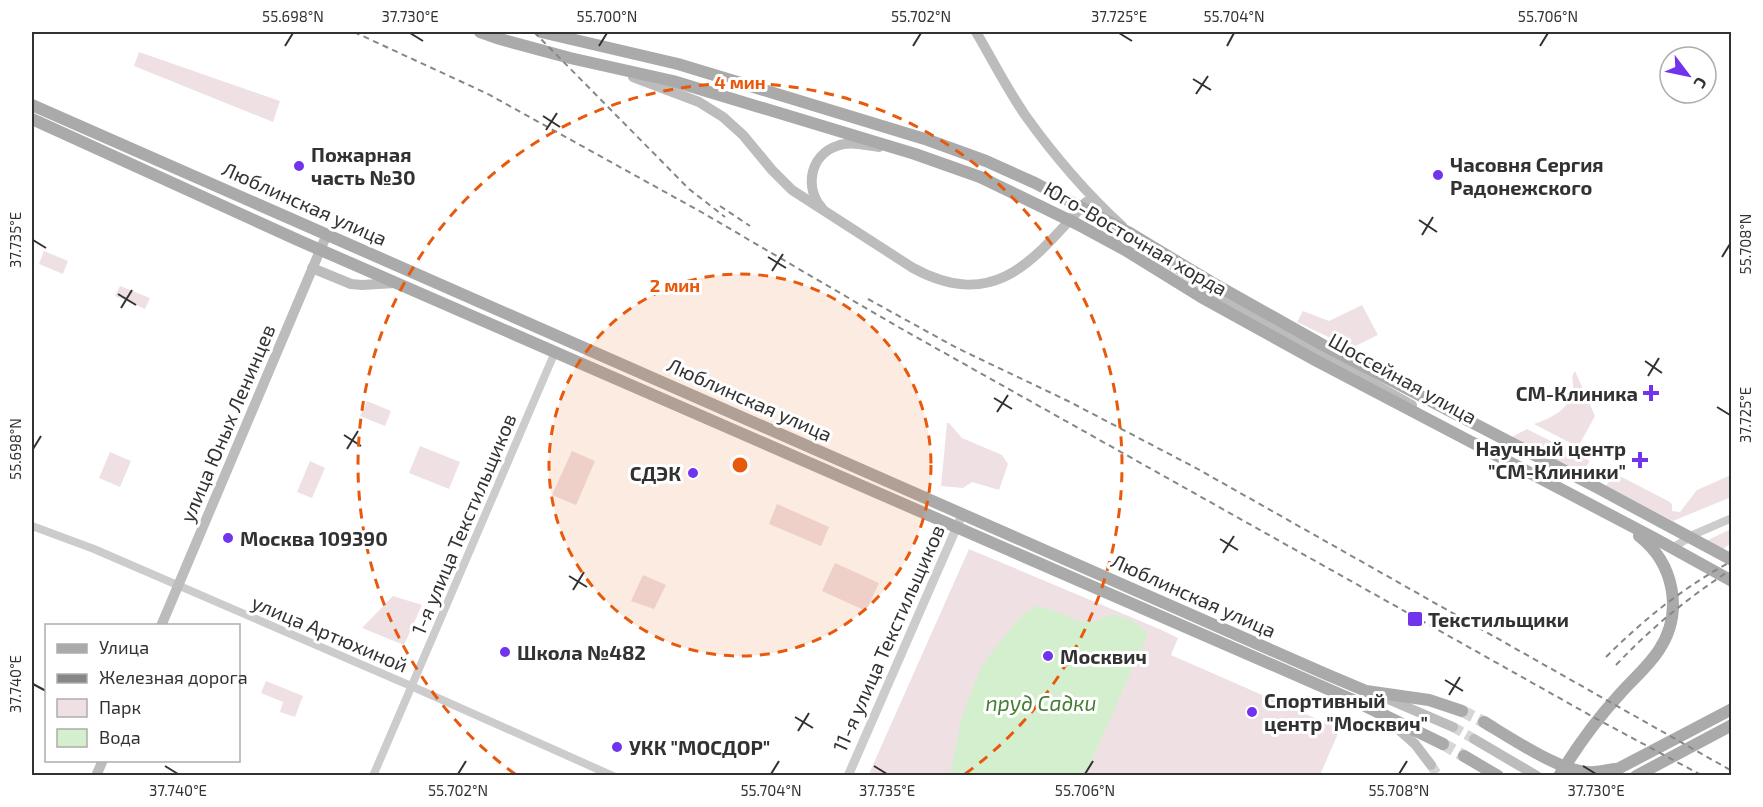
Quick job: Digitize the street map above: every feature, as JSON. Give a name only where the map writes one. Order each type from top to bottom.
[{"type":"main road","name":"Юго-Восточная хорда","points":[[480,32],[603,66],[673,81],[915,154],[980,177],[1077,224],[1125,250],[1201,297],[1315,360],[1731,579]]},
{"type":"main road","name":"Юго-Восточная хорда","points":[[541,32],[678,64],[928,140],[986,161],[1085,209],[1323,345],[1729,558]]},
{"type":"main road","name":"Шоссейная улица","points":[[976,32],[1024,113],[1076,181],[1134,237],[1167,262],[1232,304],[1504,456],[1674,546],[1731,579]]},
{"type":"main road","points":[[603,66],[699,102],[723,117],[743,135],[792,190],[930,277],[945,282],[968,285],[986,283],[1006,277],[1025,266],[1090,197]]},
{"type":"main road","name":"Люблинская улица","points":[[32,105],[1453,727]]},
{"type":"main road","name":"Люблинская улица","points":[[32,119],[397,283],[1379,712],[1443,744]]},
{"type":"main road","points":[[837,219],[821,206],[812,189],[813,170],[823,153],[840,144],[854,144],[915,154]]},
{"type":"main road","name":"улица Юных Ленинцев","points":[[162,624],[327,234]]},
{"type":"main road","points":[[312,268],[351,284],[397,283]]},
{"type":"main road","points":[[1559,776],[1618,695],[1659,650],[1666,638],[1670,623],[1673,608],[1672,593],[1665,565],[1648,543],[1620,520]]},
{"type":"main road","points":[[1366,690],[1429,700],[1462,711]]},
{"type":"main road","points":[[1484,722],[1556,762],[1583,772],[1611,772],[1731,709]]},
{"type":"main road","points":[[1379,712],[1415,744],[1431,765]]},
{"type":"main road","points":[[1640,774],[1731,725]]},
{"type":"main road","points":[[1474,739],[1537,776]]},
{"type":"main road","points":[[1464,756],[1498,776]]},
{"type":"main road","points":[[96,776],[102,762]]},
{"type":"street","name":"1-я улица Текстильщиков","points":[[373,776],[555,352]]},
{"type":"street","name":"11-я улица Текстильщиков","points":[[848,776],[962,514]]},
{"type":"street","points":[[1674,546],[1731,518]]},
{"type":"street","name":"улица Артюхиной","points":[[32,526],[94,549],[613,776]]},
{"type":"street","points":[[1556,762],[1566,776]]},
{"type":"green space","points":[[139,52],[280,101],[273,122],[134,66]]},
{"type":"green space","points":[[44,251],[68,261],[63,274],[39,264]]},
{"type":"green space","points":[[120,286],[150,298],[145,309],[115,296]]},
{"type":"green space","points":[[1362,305],[1378,335],[1351,348],[1297,322],[1303,311],[1329,321]]},
{"type":"green space","points":[[1575,371],[1595,416],[1578,447],[1534,424],[1553,416],[1564,408],[1571,396],[1572,377]]},
{"type":"green space","points":[[367,401],[391,411],[385,426],[360,416]]},
{"type":"green space","points":[[947,423],[962,438],[1002,455],[1008,464],[999,490],[972,482],[963,488],[941,486]]},
{"type":"green space","points":[[1527,429],[1590,461],[1581,474],[1512,437]]},
{"type":"green space","points":[[420,446],[460,462],[449,489],[409,473]]},
{"type":"green space","points":[[572,451],[595,461],[576,505],[552,495]]},
{"type":"green space","points":[[110,452],[131,461],[120,487],[99,478]]},
{"type":"green space","points":[[310,461],[325,468],[312,498],[297,492]]},
{"type":"green space","points":[[1614,473],[1668,501],[1672,504],[1672,511],[1680,512],[1697,490],[1731,475],[1731,497],[1673,521],[1606,486]]},
{"type":"green space","points":[[777,504],[829,527],[821,546],[769,524]]},
{"type":"green space","points":[[1731,529],[1731,543],[1719,552],[1706,541]]},
{"type":"green space","name":"Москвич","points":[[969,549],[1164,631],[1178,638],[1171,655],[1340,729],[1320,775],[868,776]]},
{"type":"green space","points":[[835,563],[879,583],[866,611],[822,591]]},
{"type":"green space","points":[[643,575],[666,585],[654,609],[631,601]]},
{"type":"green space","points":[[393,596],[422,605],[404,645],[362,628]]},
{"type":"green space","points":[[266,681],[303,696],[295,717],[280,712],[283,702],[261,693]]},
{"type":"water","name":"пруд Садки","points":[[1036,606],[1086,622],[1116,615],[1137,624],[1148,634],[1085,775],[950,775],[962,717],[978,674],[986,659],[1020,617]]},
{"type":"tunnel","points":[[1462,711],[1484,722]]},
{"type":"tunnel","points":[[1453,727],[1474,739]]},
{"type":"tunnel","points":[[1443,744],[1464,756]]},
{"type":"tunnel","points":[[1431,765],[1438,776]]},
{"type":"railway","points":[[354,32],[488,94],[703,213],[900,328],[1595,718],[1703,776]]},
{"type":"railway","points":[[534,32],[689,189],[725,217]]},
{"type":"railway","points":[[720,206],[750,226]]},
{"type":"railway","points":[[868,299],[957,348],[1068,401],[1196,468],[1732,771]]},
{"type":"railway","points":[[1606,657],[1665,604],[1732,561]]},
{"type":"railway","points":[[1616,665],[1668,616],[1726,573]]},
{"type":"place","name":"Пожарная часть №30","points":[[299,166]]},
{"type":"place","name":"Часовня Сергия Радонежского","points":[[1438,175]]},
{"type":"place","name":"СМ-Клиника","points":[[1651,393]]},
{"type":"place","name":"Научный центр \"СМ-Клиники\"","points":[[1640,460]]},
{"type":"place","name":"СДЭК","points":[[693,473]]},
{"type":"place","name":"Москва 109390","points":[[228,538]]},
{"type":"place","name":"Текстильщики","points":[[1415,619]]},
{"type":"place","name":"Школа №482","points":[[505,652]]},
{"type":"place","name":"Москвич","points":[[1048,656]]},
{"type":"place","name":"Спортивный центр \"Москвич\"","points":[[1252,712]]},
{"type":"place","name":"УКК \"МОСДОР\"","points":[[617,747]]}]
